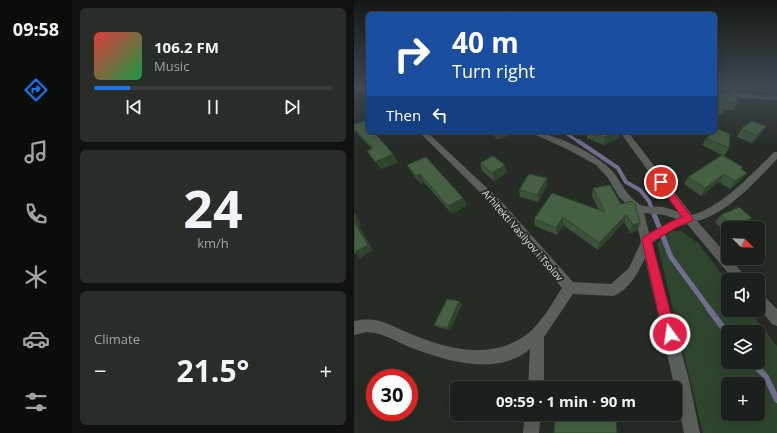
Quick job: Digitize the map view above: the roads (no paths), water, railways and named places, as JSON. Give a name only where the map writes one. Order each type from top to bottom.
[{"type":"street","name":"Arhitekti Vasilyov i Tsolov","points":[[425,134],[500,206],[570,288]]},
{"type":"street","points":[[538,134],[570,147],[599,163],[611,176],[622,195],[638,209],[647,240],[692,433]]},
{"type":"street","points":[[625,134],[689,219],[736,273]]},
{"type":"street","points":[[354,328],[369,326],[382,328],[435,350],[465,357],[498,358],[518,350],[537,335],[570,288],[613,290],[633,272],[647,240],[674,224],[706,215],[747,185],[777,154]]},
{"type":"street","points":[[638,209],[664,211],[689,219]]},
{"type":"street","points":[[765,306],[777,319]]},
{"type":"street","points":[[536,381],[537,335]]},
{"type":"street","points":[[531,433],[532,421]]},
{"type":"waterway","points":[[567,134],[579,142]]},
{"type":"waterway","points":[[578,141],[618,168],[626,182],[640,190],[649,201],[654,215]]},
{"type":"waterway","points":[[654,214],[671,257],[710,310]]},
{"type":"waterway","points":[[709,309],[721,325]]},
{"type":"waterway","points":[[759,369],[766,377],[777,400]]}]
